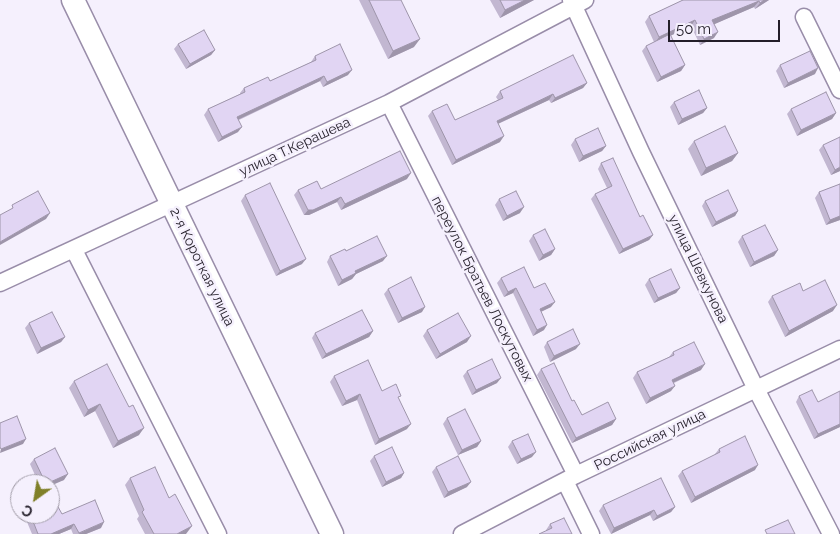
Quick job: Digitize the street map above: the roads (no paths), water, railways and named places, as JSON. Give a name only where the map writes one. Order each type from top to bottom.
[{"type":"street","name":"2-я Короткая улица","points":[[73,0],[332,534]]},
{"type":"street","name":"улица Т.Керашева","points":[[0,283],[389,103],[577,2]]},
{"type":"street","name":"улица Шевкунова","points":[[577,2],[641,152],[756,389],[831,534]]},
{"type":"street","points":[[804,18],[840,90]]},
{"type":"street","name":"переулок Братьев Лоскутовых","points":[[389,103],[571,478],[591,534]]},
{"type":"street","points":[[74,250],[218,534]]},
{"type":"street","name":"Российская улица","points":[[462,534],[571,478],[840,349]]}]
